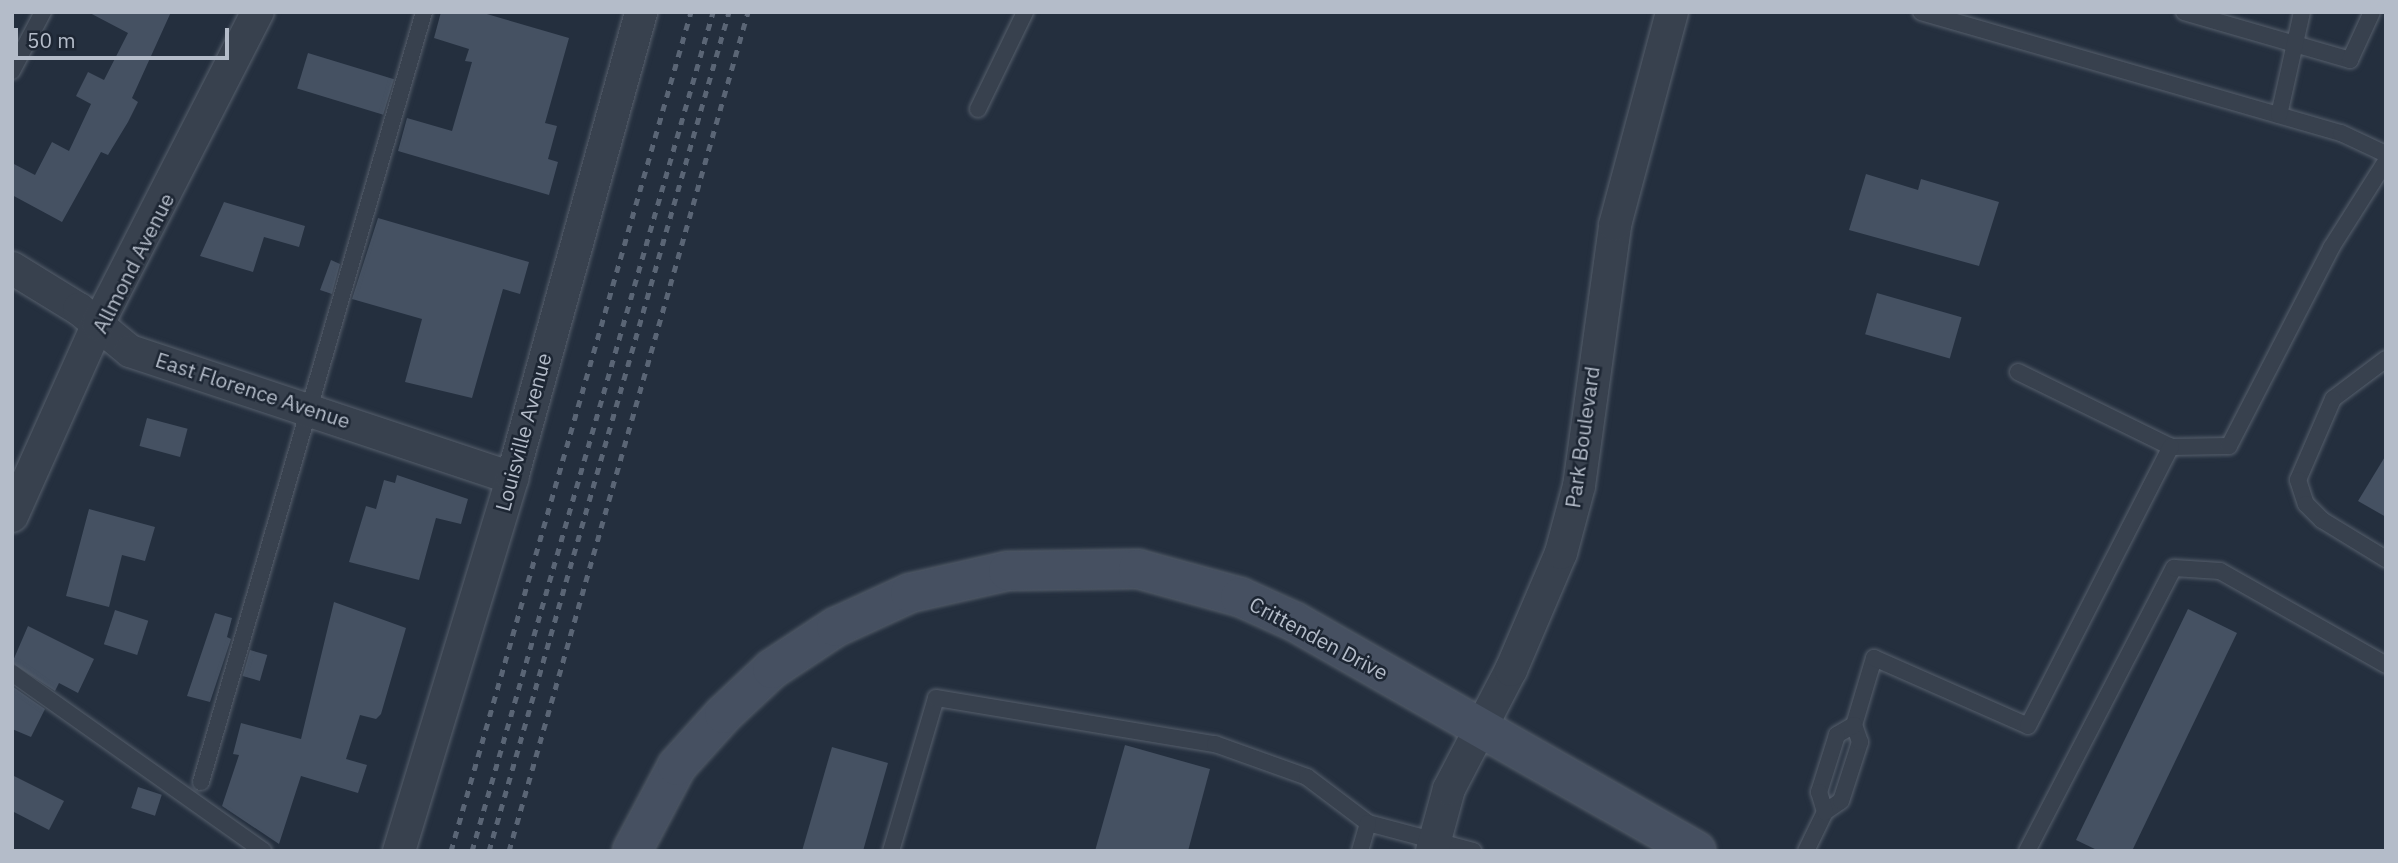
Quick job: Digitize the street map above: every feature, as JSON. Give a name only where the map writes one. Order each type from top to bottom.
[{"type":"main road","name":"Crittenden Drive","points":[[632,851],[677,766],[772,669],[836,627],[910,593],[1009,571],[1138,569],[1240,597],[1295,622],[1480,728]]},
{"type":"main road","points":[[1480,728],[1696,851]]},
{"type":"street","name":"Allmond Avenue","points":[[12,516],[99,324],[258,12]]},
{"type":"street","name":"Louisville Avenue","points":[[399,851],[512,478],[641,12]]},
{"type":"street","name":"Park Boulevard","points":[[1433,845],[1449,789],[1541,601],[1579,486],[1615,225],[1672,12]]},
{"type":"street","name":"East Florence Avenue","points":[[12,268],[99,324],[130,351],[311,408],[512,478]]},
{"type":"lane","points":[[12,71],[43,12]]},
{"type":"lane","points":[[201,782],[424,12]]},
{"type":"lane","points":[[978,109],[1025,12]]},
{"type":"lane","points":[[1921,12],[2341,133],[2386,154]]},
{"type":"lane","points":[[2184,12],[2350,60],[2372,12]]},
{"type":"lane","points":[[2279,115],[2302,12]]},
{"type":"lane","points":[[2018,372],[2171,447],[2229,446],[2331,248],[2386,161]]},
{"type":"lane","points":[[2385,360],[2333,399],[2298,480],[2306,504],[2322,520],[2386,559]]},
{"type":"lane","points":[[1806,851],[1825,813],[1841,801],[1860,742],[1854,725],[1874,658],[2028,726],[2171,447]]},
{"type":"lane","points":[[2027,851],[2174,568],[2220,571],[2386,665]]},
{"type":"lane","points":[[12,673],[263,851]]},
{"type":"lane","points":[[891,851],[936,698],[1215,744],[1307,777],[1368,823],[1433,845],[1474,851]]},
{"type":"lane","points":[[1825,813],[1819,792],[1837,735],[1854,725]]},
{"type":"lane","points":[[1360,851],[1368,823]]},
{"type":"building","points":[[88,12],[171,12],[132,98],[138,102],[128,122],[108,155],[101,152],[62,222],[12,195],[12,163],[35,175],[52,142],[69,151],[91,104],[76,96],[88,72],[104,80],[128,33]]},
{"type":"building","points":[[441,12],[480,12],[569,38],[545,123],[557,126],[548,159],[558,162],[549,195],[398,151],[407,118],[452,131],[472,62],[465,61],[469,49],[434,38]]},
{"type":"building","points":[[308,53],[394,79],[383,115],[297,88]]},
{"type":"building","points":[[1866,174],[1918,190],[1921,179],[1999,202],[1979,266],[1849,230]]},
{"type":"building","points":[[224,202],[305,226],[299,247],[264,237],[253,272],[200,256]]},
{"type":"building","points":[[378,218],[529,262],[520,294],[503,289],[472,398],[405,382],[422,319],[352,299]]},
{"type":"building","points":[[331,260],[340,264],[332,294],[320,290]]},
{"type":"building","points":[[1877,293],[1962,317],[1950,359],[1865,334]]},
{"type":"building","points":[[147,418],[188,429],[180,457],[139,446]]},
{"type":"building","points":[[2386,455],[2386,517],[2358,501]]},
{"type":"building","points":[[397,475],[468,499],[461,524],[436,518],[419,580],[349,562],[366,506],[376,509],[384,480],[395,483]]},
{"type":"building","points":[[89,509],[155,527],[145,561],[122,555],[109,607],[66,596]]},
{"type":"building","points":[[334,602],[406,628],[381,714],[376,719],[360,715],[346,759],[367,765],[358,793],[301,776],[279,844],[222,806],[239,755],[233,754],[241,723],[301,739]]},
{"type":"building","points":[[2188,609],[2237,633],[2132,851],[2099,851],[2076,840]]},
{"type":"building","points":[[115,610],[148,621],[137,655],[104,644]]},
{"type":"building","points":[[215,613],[232,618],[227,637],[231,639],[210,702],[187,696]]},
{"type":"building","points":[[28,626],[94,659],[78,693],[59,683],[55,691],[12,663]]},
{"type":"building","points":[[250,650],[267,655],[260,681],[243,676]]},
{"type":"building","points":[[12,686],[45,709],[31,737],[12,729]]},
{"type":"building","points":[[1125,745],[1210,769],[1188,851],[1095,851]]},
{"type":"building","points":[[832,747],[888,763],[863,851],[802,851]]},
{"type":"building","points":[[12,775],[64,801],[49,830],[12,811]]},
{"type":"building","points":[[138,787],[162,795],[155,816],[131,808]]},
{"type":"railway","points":[[451,851],[691,12]]},
{"type":"railway","points":[[472,851],[713,12]]},
{"type":"railway","points":[[489,851],[729,12]]},
{"type":"railway","points":[[509,851],[748,12]]}]
